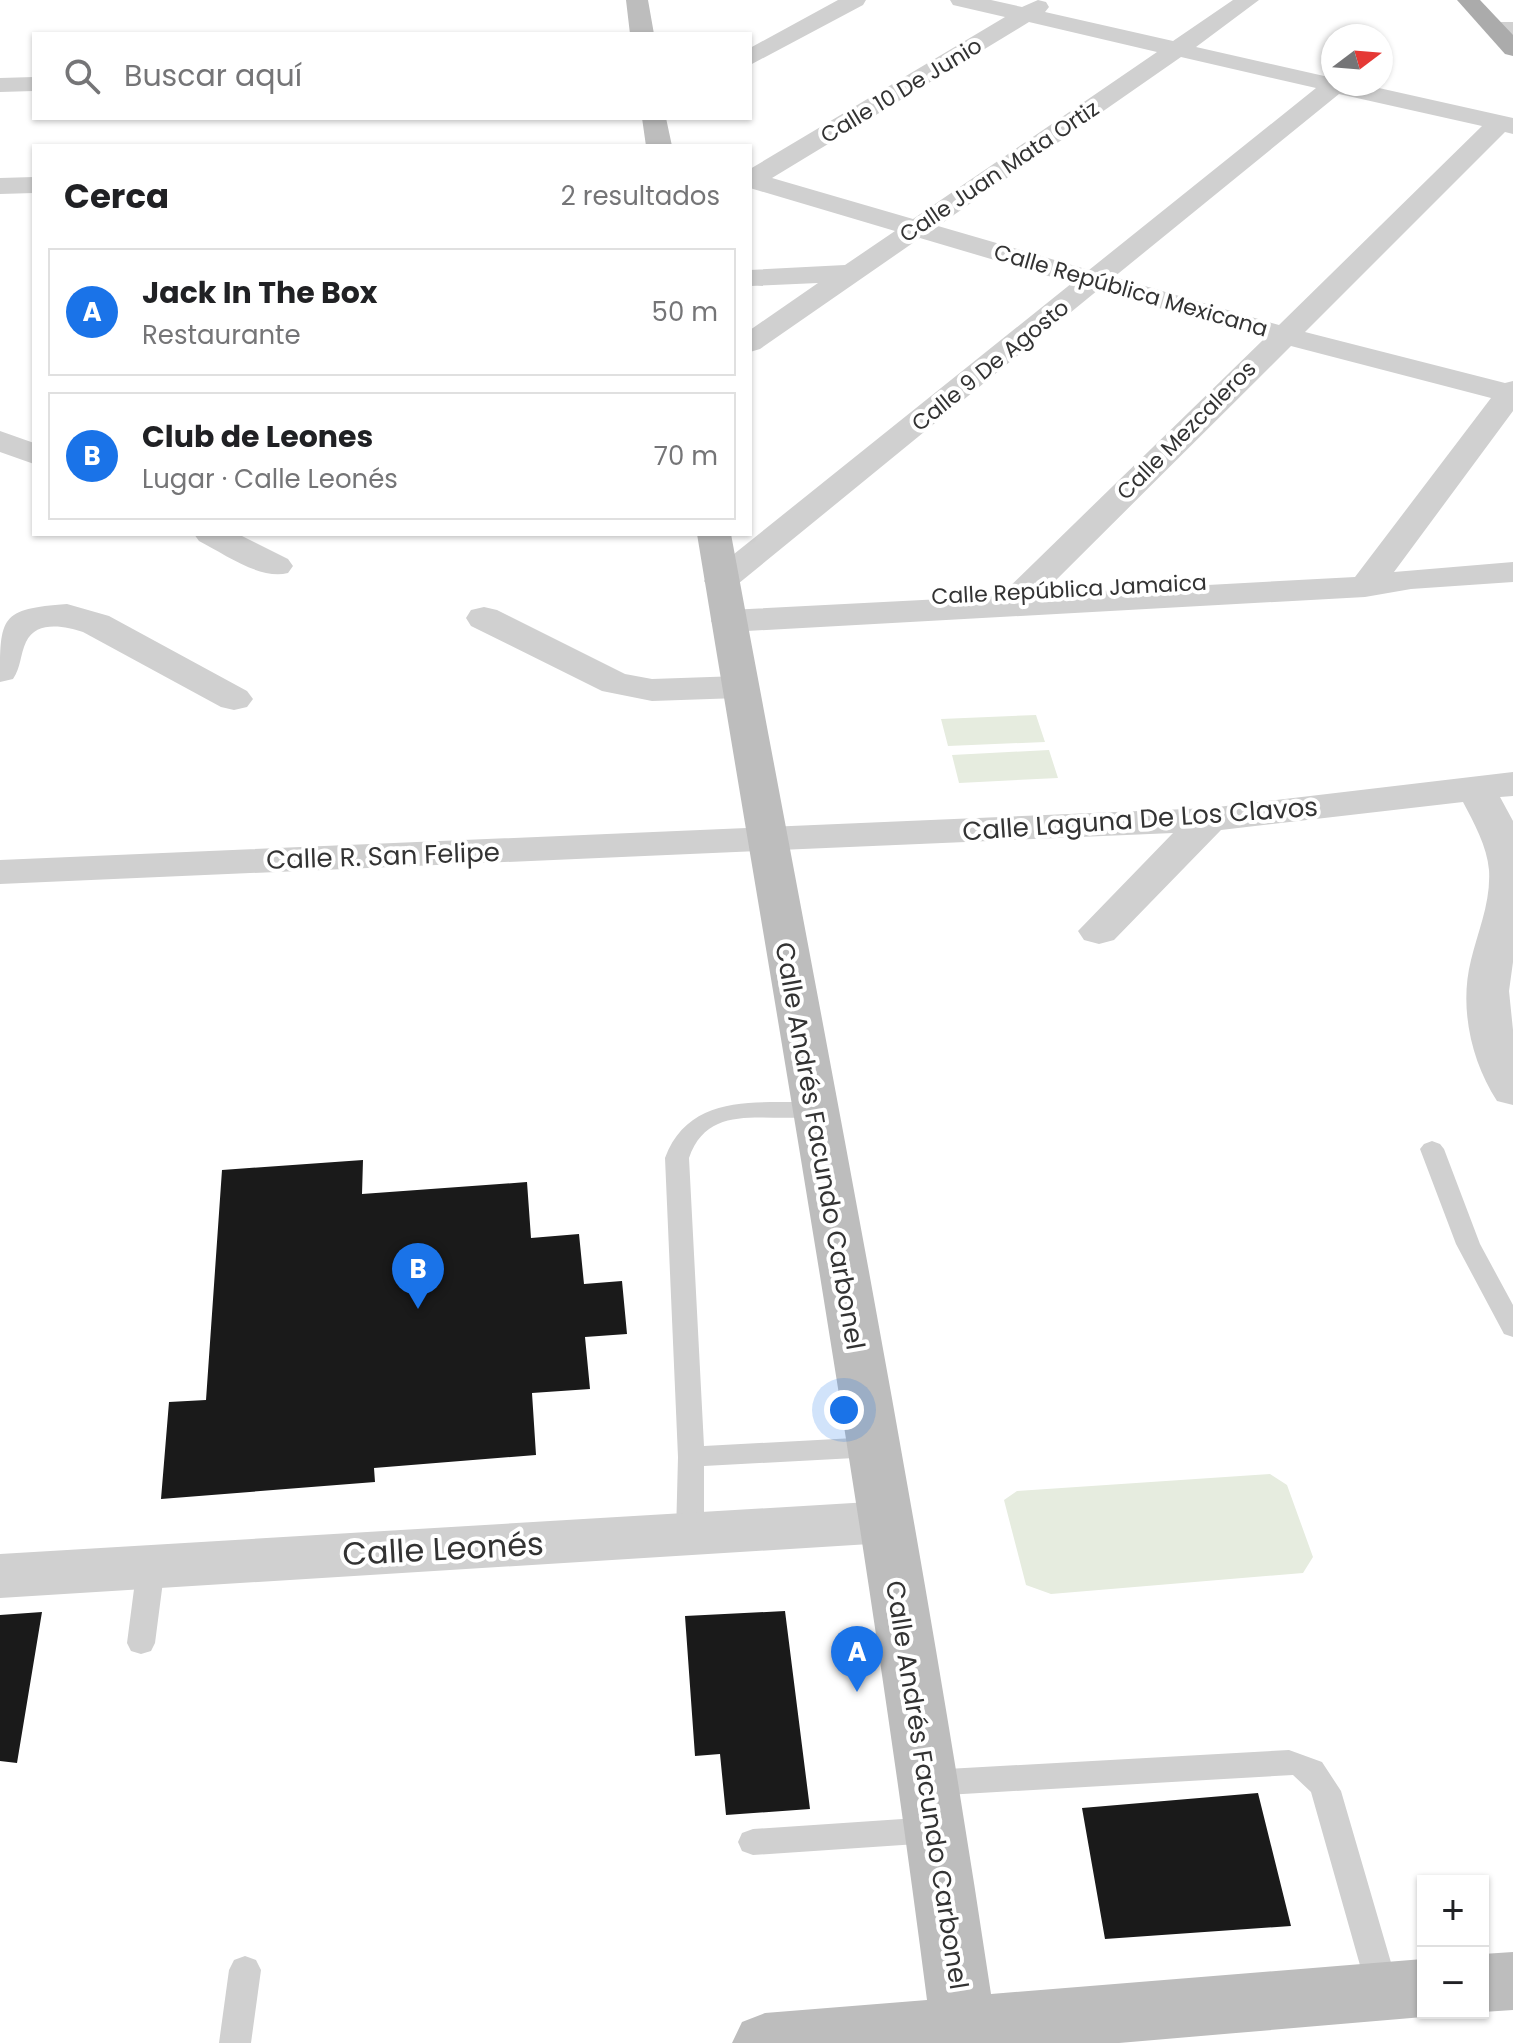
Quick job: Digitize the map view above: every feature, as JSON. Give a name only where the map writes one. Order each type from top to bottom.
[{"type":"main road","points":[[637,0],[642,32]]},
{"type":"main road","points":[[1468,0],[1507,19],[1513,49]]},
{"type":"main road","points":[[654,120],[659,144]]},
{"type":"main road","name":"Calle Andrés Facundo Carbonel","points":[[723,586],[886,1522],[932,1806],[964,2035]]},
{"type":"main road","points":[[1489,1983],[1513,1981]]},
{"type":"main road","points":[[765,2043],[964,2035],[1403,1990]]},
{"type":"street","points":[[752,57],[855,0]]},
{"type":"street","points":[[961,0],[1321,84]]},
{"type":"street","name":"Calle 10 De Junio","points":[[752,179],[1051,0]]},
{"type":"street","name":"Calle Juan Mata Ortiz","points":[[752,342],[1248,0]]},
{"type":"street","points":[[0,85],[32,84]]},
{"type":"street","name":"Calle 9 De Agosto","points":[[723,586],[1321,96]]},
{"type":"street","points":[[1373,96],[1506,125]]},
{"type":"street","name":"Calle Mezcaleros","points":[[1018,598],[1283,335],[1506,125]]},
{"type":"street","name":"Calle República Mexicana","points":[[752,181],[1283,335],[1512,393]]},
{"type":"street","points":[[0,186],[32,185]]},
{"type":"street","points":[[752,278],[850,273]]},
{"type":"street","points":[[1369,580],[1512,393]]},
{"type":"street","points":[[0,441],[32,454]]},
{"type":"street","points":[[0,452],[32,455]]},
{"type":"street","points":[[215,536],[276,566]]},
{"type":"street","name":"Calle República Jamaica","points":[[723,586],[1018,598],[1513,572]]},
{"type":"street","points":[[0,671],[8,642],[20,625],[36,617],[67,615],[96,624],[234,699]]},
{"type":"street","points":[[484,618],[615,683],[652,690],[739,687]]},
{"type":"street","points":[[1495,787],[1510,891],[1500,992],[1491,1028],[1513,1091]]},
{"type":"street","name":"Calle Laguna De Los Clavos","points":[[765,840],[1209,820],[1495,787]]},
{"type":"street","points":[[1099,931],[1209,820]]},
{"type":"street","name":"Calle R. San Felipe","points":[[0,872],[765,840]]},
{"type":"street","name":"Calle Leonés","points":[[0,1576],[886,1522]]},
{"type":"lane","points":[[690,1534],[691,1457],[677,1158],[679,1143],[685,1133],[699,1122],[717,1116],[813,1109]]},
{"type":"lane","points":[[1432,1149],[1468,1244],[1513,1328]]},
{"type":"lane","points":[[691,1457],[873,1447]]},
{"type":"lane","points":[[141,1643],[151,1566]]},
{"type":"lane","points":[[753,1842],[932,1806],[1289,1762],[1314,1771],[1326,1791],[1403,1990]]},
{"type":"lane","points":[[235,2043],[245,1970]]},
{"type":"shaded area","points":[[1036,715],[1045,742],[948,746],[941,719]]},
{"type":"shaded area","points":[[1049,750],[1058,778],[959,783],[952,755]]},
{"type":"shaded area","points":[[1270,1474],[1287,1485],[1313,1557],[1303,1573],[1051,1594],[1026,1585],[1004,1500],[1017,1491]]},
{"type":"building","points":[[363,1160],[362,1194],[527,1182],[531,1238],[579,1234],[584,1284],[622,1281],[627,1334],[585,1337],[590,1389],[532,1393],[536,1455],[374,1468],[375,1482],[161,1499],[169,1402],[206,1400],[222,1170]]},
{"type":"building","points":[[785,1611],[810,1809],[726,1815],[720,1754],[695,1756],[685,1616]]},
{"type":"building","points":[[42,1612],[17,1763],[0,1761],[0,1615]]},
{"type":"building","points":[[1258,1793],[1291,1926],[1105,1939],[1082,1808]]},
{"type":"place","name":"Club de Leones","points":[[418,1309]]},
{"type":"place","name":"Jack In The Box","points":[[857,1692]]}]
